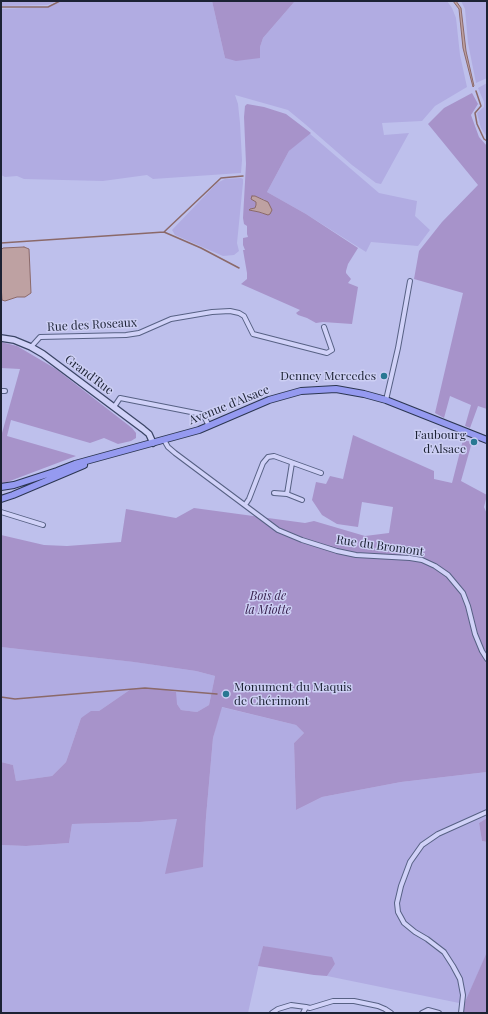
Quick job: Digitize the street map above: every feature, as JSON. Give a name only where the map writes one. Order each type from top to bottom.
[{"type":"main road","name":"Avenue d'Alsace","points":[[1,487],[14,485],[57,472],[75,464],[94,460],[209,426],[269,400],[301,391],[324,389],[344,390],[386,400],[487,440]]},
{"type":"main road","name":"Avenue d'Alsace","points":[[1,498],[20,492],[94,460]]},
{"type":"street","points":[[386,400],[398,348],[410,282]]},
{"type":"street","name":"Rue des Roseaux","points":[[31,347],[40,337],[126,335],[139,333],[171,319],[212,312],[230,311],[244,316],[253,334],[327,352],[332,350],[324,327]]},
{"type":"street","name":"Grand'Rue","points":[[1,338],[14,340],[31,347],[42,354],[143,429],[149,434],[153,443]]},
{"type":"street","points":[[114,407],[120,398],[201,414],[204,416],[209,426]]},
{"type":"street","name":"Rue du Bromont","points":[[164,440],[168,447],[175,453],[278,530],[308,542],[337,551],[356,555],[410,558],[422,560],[436,566],[448,575],[463,593],[475,634],[487,659]]},
{"type":"street","points":[[245,505],[249,500],[263,463],[268,457],[274,456],[321,473]]},
{"type":"street","points":[[287,494],[292,463]]},
{"type":"street","points":[[274,493],[287,494],[302,500]]},
{"type":"street","points":[[1,512],[43,525]]},
{"type":"street","points":[[461,1013],[463,995],[460,980],[453,966],[440,949],[404,923],[398,912],[397,903],[401,886],[410,862],[422,845],[438,834],[487,812]]},
{"type":"street","points":[[272,1013],[278,1009],[291,1005],[310,1008],[333,1001],[354,1001],[378,1006],[391,1013]]},
{"type":"street","points":[[303,1013],[306,1007]]},
{"type":"street","points":[[422,1013],[428,1010],[439,1013]]},
{"type":"shaded area","points":[[1,1],[58,1],[47,5],[1,6]]},
{"type":"shaded area","points":[[62,1],[212,1],[225,58],[260,58],[260,47],[263,38],[295,1],[447,1],[456,18],[460,55],[467,87],[435,106],[422,121],[382,123],[384,135],[409,133],[381,184],[376,183],[352,165],[288,110],[235,95],[238,104],[240,123],[242,160],[241,173],[153,179],[147,175],[103,181],[24,179],[17,176],[5,177],[1,175],[1,9],[49,7]]},
{"type":"shaded area","points":[[453,1],[456,1],[461,8],[466,51],[473,87],[463,48],[459,9]]},
{"type":"shaded area","points":[[461,1],[487,1],[487,78],[476,83],[468,43],[465,9]]},
{"type":"shaded area","points":[[487,83],[487,137],[481,128],[477,113],[484,107],[484,102],[478,88]]},
{"type":"shaded area","points":[[309,133],[379,193],[417,201],[415,216],[430,230],[418,246],[371,242],[366,252],[306,214],[267,192],[289,151]]},
{"type":"shaded area","points":[[225,179],[243,179],[243,183],[237,243],[239,251],[234,255],[223,256],[175,235],[172,230],[217,183]]},
{"type":"shaded area","points":[[252,196],[268,202],[272,210],[270,214],[268,215],[249,210],[255,208],[256,205],[256,202],[251,199]]},
{"type":"shaded area","points":[[24,247],[29,249],[31,293],[25,297],[17,297],[5,301],[2,300],[1,250],[3,248]]},
{"type":"shaded area","points":[[1,647],[135,662],[196,671],[215,676],[209,705],[197,712],[181,710],[177,704],[131,689],[99,711],[81,718],[66,762],[52,776],[16,781],[13,765],[1,762]]},
{"type":"shaded area","points":[[221,707],[296,725],[304,733],[294,743],[296,810],[322,797],[401,782],[487,772],[487,818],[479,823],[482,841],[487,842],[487,953],[464,1004],[327,976],[335,964],[263,946],[248,1013],[1,1013],[1,845],[26,846],[69,843],[72,824],[140,822],[177,819],[203,867],[213,738]]},
{"type":"green space","points":[[212,1],[295,1],[263,38],[260,47],[260,58],[236,61],[225,58]]},
{"type":"green space","points":[[472,93],[478,104],[471,115],[479,137],[487,146],[487,409],[478,406],[470,428],[465,426],[471,405],[450,396],[444,418],[435,413],[463,293],[414,279],[419,251],[442,222],[478,185],[428,124],[444,108]]},
{"type":"green space","points":[[247,104],[264,107],[286,114],[311,133],[289,151],[267,192],[306,214],[358,248],[348,264],[346,271],[351,279],[348,283],[358,287],[352,324],[316,323],[298,315],[296,313],[300,310],[241,284],[247,279],[243,238],[248,237],[247,226],[244,224],[243,218],[246,164],[245,106]],"holes":[[[255,196],[265,200],[264,214],[250,210],[255,208]]]},
{"type":"green space","points":[[1,342],[17,346],[56,369],[132,428],[136,433],[136,438],[131,441],[118,444],[104,438],[90,443],[11,420],[7,436],[76,456],[2,484],[1,486],[1,433],[20,369],[1,368]]},
{"type":"green space","name":"Bois de la Miotte","points":[[353,435],[434,471],[434,479],[452,483],[463,440],[472,442],[461,481],[487,495],[484,507],[487,514],[487,772],[401,782],[322,797],[296,810],[294,743],[304,733],[296,725],[222,707],[213,738],[203,867],[165,874],[177,819],[140,822],[72,824],[69,843],[26,846],[1,845],[1,762],[13,765],[16,781],[52,776],[66,762],[81,718],[91,711],[99,711],[131,689],[154,688],[176,692],[177,704],[181,710],[197,712],[209,705],[215,676],[196,671],[134,662],[1,647],[1,535],[44,545],[67,546],[121,542],[126,509],[176,518],[194,508],[305,523],[314,521],[365,536],[389,533],[393,507],[362,502],[358,527],[337,524],[322,515],[312,500],[316,482],[326,484],[330,476],[343,479]]},
{"type":"green space","points":[[487,818],[487,842],[482,841],[479,823]]},
{"type":"green space","points":[[263,946],[332,957],[335,964],[327,976],[258,966]]},
{"type":"green space","points":[[487,952],[487,1013],[463,1013],[464,1004]]},
{"type":"waterway","points":[[1,7],[48,7],[60,1]]},
{"type":"waterway","points":[[476,91],[481,106],[475,113],[477,124],[484,139],[487,141]]},
{"type":"waterway","points":[[164,232],[221,178],[243,176]]},
{"type":"waterway","points":[[1,243],[164,232],[201,248],[239,268]]},
{"type":"waterway","points":[[1,697],[15,699],[145,688],[217,694]]},
{"type":"place","name":"Denney Mercedes","points":[[384,376]]},
{"type":"place","name":"Faubourg d'Alsace","points":[[474,442]]},
{"type":"place","name":"Monument du Maquis de Chérimont","points":[[226,694]]}]
